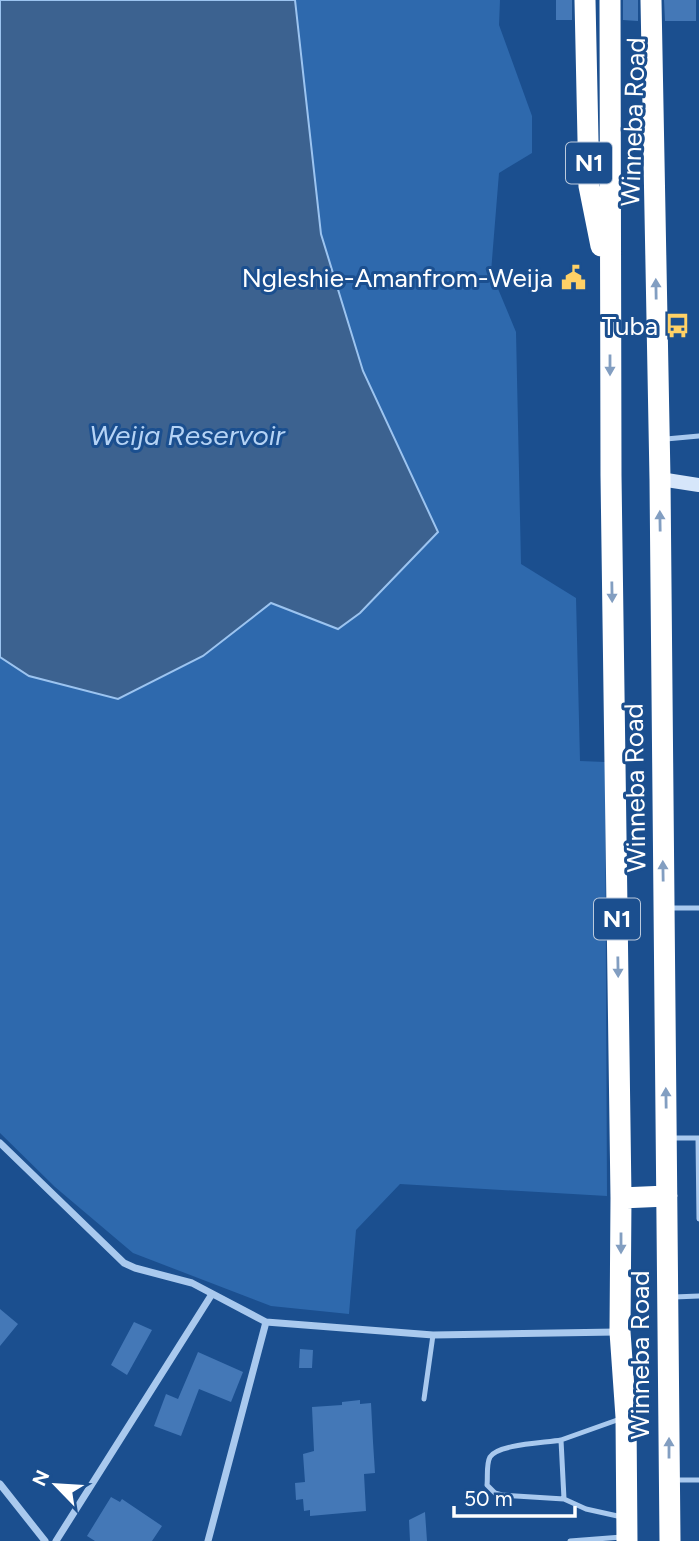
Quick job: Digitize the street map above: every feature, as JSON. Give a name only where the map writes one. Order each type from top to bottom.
[{"type":"highway","name":"Winneba Road","points":[[585,0],[589,186],[610,296]]},
{"type":"highway","name":"Winneba Road","points":[[599,0],[601,196],[610,296]]},
{"type":"highway","name":"Winneba Road","points":[[610,0],[610,464],[621,1198],[620,1332],[626,1417],[627,1532]]},
{"type":"highway","name":"Winneba Road","points":[[639,0],[640,187],[655,245]]},
{"type":"highway","name":"Winneba Road","points":[[651,0],[660,480],[670,1541]]},
{"type":"highway","name":"Winneba Road","points":[[655,245],[663,187],[664,0]]},
{"type":"highway","points":[[621,1198],[667,1196]]},
{"type":"street","points":[[660,480],[699,485]]},
{"type":"street","points":[[0,1143],[124,1263],[192,1283],[266,1322],[433,1335],[620,1332]]},
{"type":"street","points":[[57,1541],[212,1294]]},
{"type":"street","points":[[208,1541],[266,1322]]},
{"type":"street","points":[[0,1484],[45,1541]]},
{"type":"lane","points":[[659,439],[699,436]]},
{"type":"lane","points":[[664,908],[699,908]]},
{"type":"lane","points":[[666,1138],[699,1138],[699,1219]]},
{"type":"lane","points":[[668,1297],[699,1296]]},
{"type":"lane","points":[[424,1399],[433,1335]]},
{"type":"lane","points":[[626,1417],[561,1440],[502,1449],[489,1460],[487,1485],[495,1493],[502,1495],[564,1499],[627,1532]]},
{"type":"lane","points":[[561,1440],[564,1499]]},
{"type":"lane","points":[[669,1480],[699,1480]]},
{"type":"lane","points":[[570,1541],[627,1532]]},
{"type":"shaded area","points":[[295,0],[500,0],[499,25],[532,116],[532,153],[499,173],[491,272],[516,332],[521,564],[576,598],[580,761],[605,762],[607,1196],[400,1184],[356,1230],[349,1314],[271,1306],[133,1253],[55,1187],[0,1133],[0,657],[29,676],[203,656],[271,603],[338,629],[360,613],[438,532],[363,371],[321,234]]},
{"type":"water","name":"Weija Reservoir","points":[[0,0],[295,0],[321,234],[363,371],[438,532],[360,613],[338,629],[271,603],[203,656],[118,699],[29,676],[0,657]]},
{"type":"building","points":[[556,0],[572,0],[572,20],[556,20]]},
{"type":"building","points":[[623,0],[638,0],[638,21],[623,20]]},
{"type":"building","points":[[664,0],[696,0],[696,21],[665,21]]},
{"type":"building","points":[[0,1309],[18,1324],[0,1346]]},
{"type":"building","points":[[134,1322],[152,1330],[127,1375],[111,1365]]},
{"type":"building","points":[[300,1349],[313,1350],[312,1368],[299,1368]]},
{"type":"building","points":[[198,1352],[243,1372],[231,1402],[199,1389],[181,1436],[154,1426],[166,1394],[178,1399]]},
{"type":"building","points":[[360,1400],[360,1404],[371,1403],[375,1473],[364,1474],[366,1511],[310,1516],[310,1510],[304,1511],[303,1499],[296,1500],[295,1483],[305,1482],[303,1454],[314,1451],[312,1407],[342,1405],[342,1402]]},
{"type":"building","points":[[111,1497],[120,1502],[122,1499],[162,1526],[152,1541],[95,1541],[87,1536]]},
{"type":"building","points":[[425,1512],[427,1541],[410,1541],[409,1520]]},
{"type":"place","name":"Ngleshie-Amanfrom-Weija","points":[[573,278]]},
{"type":"place","name":"Tuba","points":[[678,326]]}]
